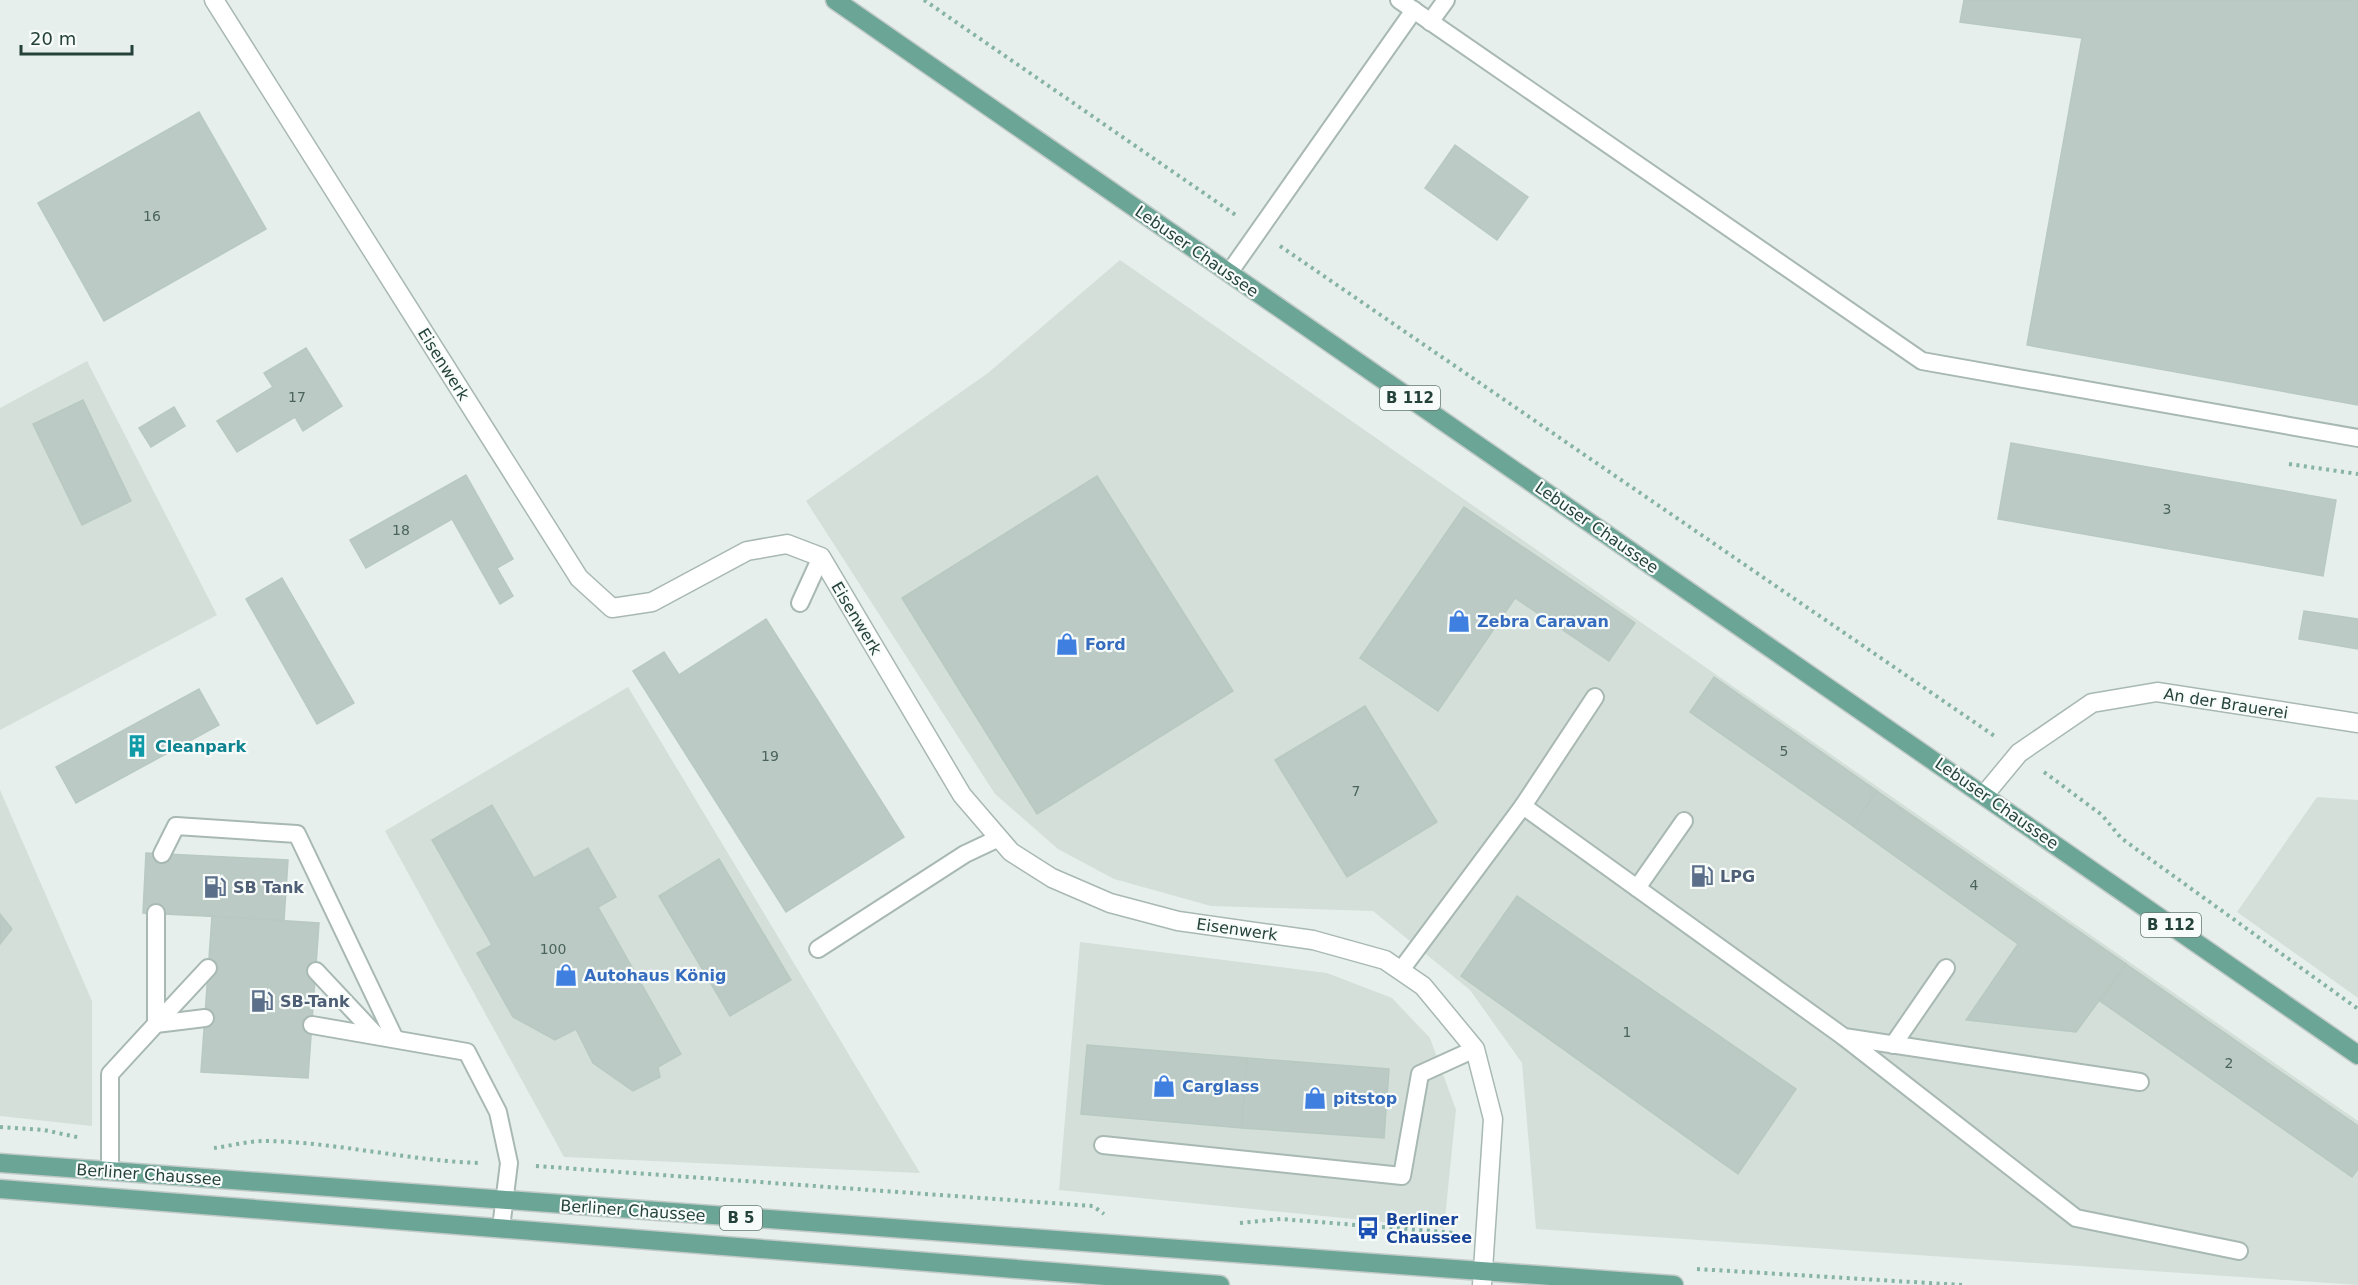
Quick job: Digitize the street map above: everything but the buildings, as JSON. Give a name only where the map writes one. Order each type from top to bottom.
[{"type":"main road","name":"Lebuser Chaussee","points":[[836,0],[1985,794],[2358,1055]]},
{"type":"main road","name":"Berliner Chaussee","points":[[0,1163],[1482,1277],[1674,1285]]},
{"type":"main road","name":"Berliner Chaussee","points":[[0,1189],[1220,1285]]},
{"type":"street","name":"Eisenwerk","points":[[214,0],[573,568],[587,586],[612,608],[652,602],[747,550],[788,544],[821,556],[962,795],[1011,852],[1052,878],[1110,903],[1178,921],[1312,940],[1385,960],[1423,986],[1475,1049],[1492,1119],[1482,1277]]},
{"type":"street","name":"An der Brauerei","points":[[1985,794],[2019,753],[2092,704],[2157,692],[2358,723]]},
{"type":"lane","points":[[1399,0],[1922,361],[2358,438]]},
{"type":"lane","points":[[1430,22],[1446,0]]},
{"type":"lane","points":[[1229,273],[1414,10]]},
{"type":"lane","points":[[800,603],[821,556]]},
{"type":"lane","points":[[1401,970],[1523,806],[1595,697]]},
{"type":"lane","points":[[1523,806],[1844,1037],[2076,1218],[2239,1251]]},
{"type":"lane","points":[[1637,888],[1684,821]]},
{"type":"lane","points":[[162,854],[176,826],[297,834],[395,1039]]},
{"type":"lane","points":[[818,949],[965,854],[999,838]]},
{"type":"lane","points":[[156,913],[156,1024]]},
{"type":"lane","points":[[110,1171],[110,1074],[208,968]]},
{"type":"lane","points":[[1893,1045],[1946,968]]},
{"type":"lane","points":[[315,971],[377,1036]]},
{"type":"lane","points":[[156,1024],[205,1018]]},
{"type":"lane","points":[[312,1025],[467,1052],[498,1112],[509,1163],[501,1228]]},
{"type":"lane","points":[[1844,1037],[2140,1082]]},
{"type":"lane","points":[[1103,1145],[1402,1176],[1419,1074],[1475,1049]]},
{"type":"path","points":[[924,0],[2019,753],[2102,815],[2121,838],[2358,1009]]},
{"type":"path","points":[[2289,464],[2358,474]]},
{"type":"path","points":[[0,1127],[44,1130],[109,1142]]},
{"type":"path","points":[[212,1149],[263,1141],[381,1152],[450,1162],[509,1163],[1093,1206],[1108,1217]]},
{"type":"path","points":[[1236,1223],[1281,1219],[1485,1235]]},
{"type":"path","points":[[1694,1268],[1962,1285]]},
{"type":"shaded area","points":[[1120,260],[2358,1121],[2358,1285],[1536,1229],[1522,1063],[1470,990],[1373,911],[1211,906],[1114,879],[1058,849],[995,794],[806,501],[988,373]]},
{"type":"shaded area","points":[[87,361],[217,615],[0,730],[0,408]]},
{"type":"shaded area","points":[[628,687],[920,1173],[564,1157],[385,831]]},
{"type":"shaded area","points":[[0,790],[92,1001],[92,1126],[0,1116]]},
{"type":"shaded area","points":[[2317,797],[2358,800],[2358,998],[2237,912]]},
{"type":"shaded area","points":[[1080,942],[1327,973],[1392,998],[1430,1038],[1456,1110],[1444,1228],[1059,1190]]},
{"type":"place","name":"Zebra Caravan","points":[[1459,621]]},
{"type":"place","name":"Ford","points":[[1067,644]]},
{"type":"place","name":"Cleanpark","points":[[137,746]]},
{"type":"place","name":"LPG","points":[[1702,876]]},
{"type":"place","name":"SB Tank","points":[[215,887]]},
{"type":"place","name":"Autohaus König","points":[[566,975]]},
{"type":"place","name":"SB-Tank","points":[[262,1001]]},
{"type":"place","name":"Carglass","points":[[1164,1086]]},
{"type":"place","name":"pitstop","points":[[1315,1098]]},
{"type":"place","name":"Berliner Chaussee","points":[[1368,1228]]}]
